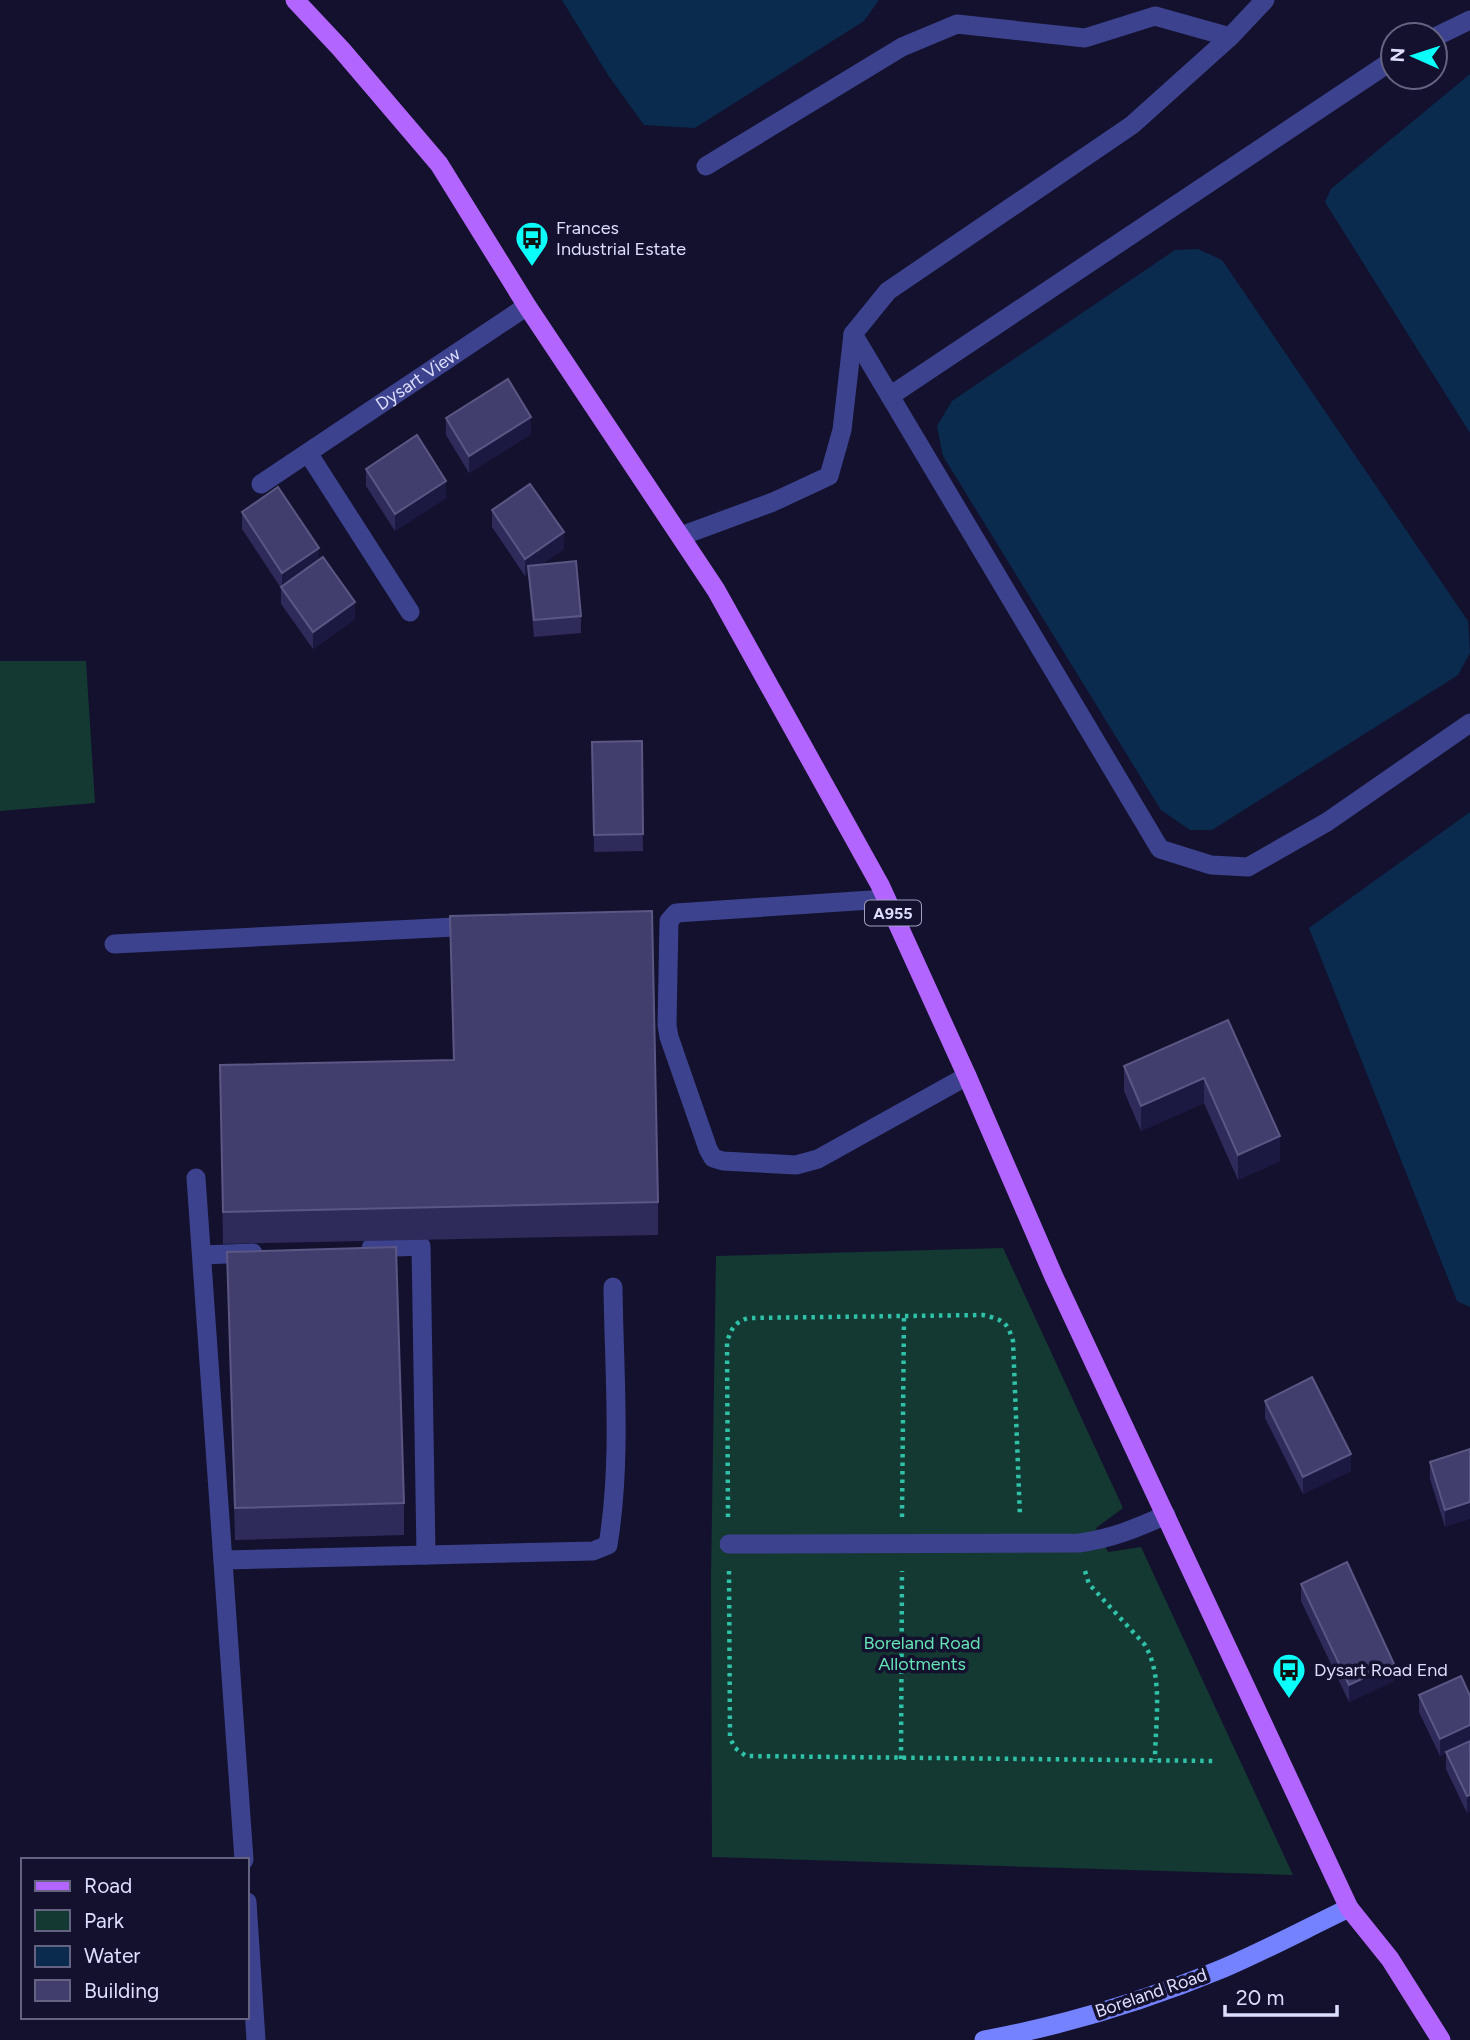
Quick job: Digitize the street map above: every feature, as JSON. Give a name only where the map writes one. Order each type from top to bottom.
[{"type":"main road","name":"A955","points":[[295,0],[341,49],[439,164],[527,306],[716,590],[886,899],[1055,1277],[1349,1908],[1390,1959],[1441,2040]]},
{"type":"main road","name":"Boreland Road","points":[[984,2040],[1021,2033],[1121,2006],[1224,1968],[1349,1908]]},
{"type":"street","points":[[681,536],[773,502],[830,476],[842,430],[853,334],[888,291],[1132,125],[1230,37],[1265,0]]},
{"type":"street","points":[[706,166],[902,47],[957,24],[1084,38],[1155,16],[1230,37]]},
{"type":"street","points":[[1449,30],[1470,20]]},
{"type":"street","points":[[890,396],[1379,69]]},
{"type":"street","name":"Dysart View","points":[[261,484],[527,306]]},
{"type":"street","points":[[853,334],[1160,849],[1211,865],[1248,867],[1327,822],[1470,723]]},
{"type":"street","points":[[308,453],[410,612]]},
{"type":"street","points":[[886,899],[677,913],[662,921],[669,1037],[708,1149],[713,1158],[723,1161],[796,1165],[818,1159],[967,1076]]},
{"type":"street","points":[[114,944],[490,926]]},
{"type":"street","points":[[196,1178],[244,1858]]},
{"type":"street","points":[[353,1249],[421,1246],[426,1555]]},
{"type":"street","points":[[202,1255],[270,1252]]},
{"type":"street","points":[[223,1560],[593,1550],[608,1545],[614,1506],[615,1459],[613,1287]]},
{"type":"street","points":[[729,1544],[1085,1542],[1124,1533],[1167,1515]]},
{"type":"street","points":[[248,1917],[256,2040]]},
{"type":"path","points":[[1085,1542],[1085,1573],[1089,1584],[1145,1645],[1151,1656],[1156,1674],[1155,1760]]},
{"type":"green space","points":[[0,661],[86,661],[95,803],[0,811]]},
{"type":"green space","name":"Boreland Road Allotments","points":[[1003,1248],[1123,1508],[1096,1528],[1108,1552],[1141,1547],[1293,1875],[712,1857],[711,1577],[716,1256]]},
{"type":"water","points":[[562,0],[879,0],[864,21],[695,128],[644,125],[608,75]]},
{"type":"water","points":[[1470,74],[1470,433],[1325,202],[1331,189]]},
{"type":"water","points":[[1198,249],[1222,260],[1468,621],[1470,653],[1458,675],[1212,830],[1190,830],[1161,810],[943,456],[937,426],[952,401],[1175,250]]},
{"type":"water","points":[[1470,812],[1470,1307],[1457,1301],[1309,928]]},
{"type":"building","points":[[508,379],[531,417],[469,456],[446,418]]},
{"type":"building","points":[[417,435],[446,481],[395,514],[366,469]]},
{"type":"building","points":[[530,484],[564,532],[525,559],[492,510]]},
{"type":"building","points":[[278,487],[319,548],[282,573],[242,512]]},
{"type":"building","points":[[323,557],[355,602],[313,632],[281,587]]},
{"type":"building","points":[[576,561],[581,616],[534,620],[528,566]]},
{"type":"building","points":[[642,741],[643,834],[594,835],[592,742]]},
{"type":"building","points":[[652,911],[658,1202],[223,1212],[220,1065],[454,1060],[450,916]]},
{"type":"building","points":[[1228,1020],[1280,1136],[1238,1155],[1204,1078],[1141,1106],[1124,1066]]},
{"type":"building","points":[[396,1247],[404,1503],[235,1508],[227,1252]]},
{"type":"building","points":[[1312,1377],[1351,1454],[1303,1477],[1265,1401]]},
{"type":"building","points":[[1470,1449],[1470,1502],[1445,1510],[1430,1462]]},
{"type":"building","points":[[1347,1562],[1394,1664],[1349,1685],[1301,1584]]},
{"type":"building","points":[[1461,1676],[1470,1696],[1470,1725],[1440,1739],[1419,1695]]},
{"type":"building","points":[[1470,1741],[1470,1795],[1467,1796],[1446,1752]]},
{"type":"place","name":"Frances Industrial Estate","points":[[532,268]]},
{"type":"place","name":"Dysart Road End","points":[[1289,1700]]}]
